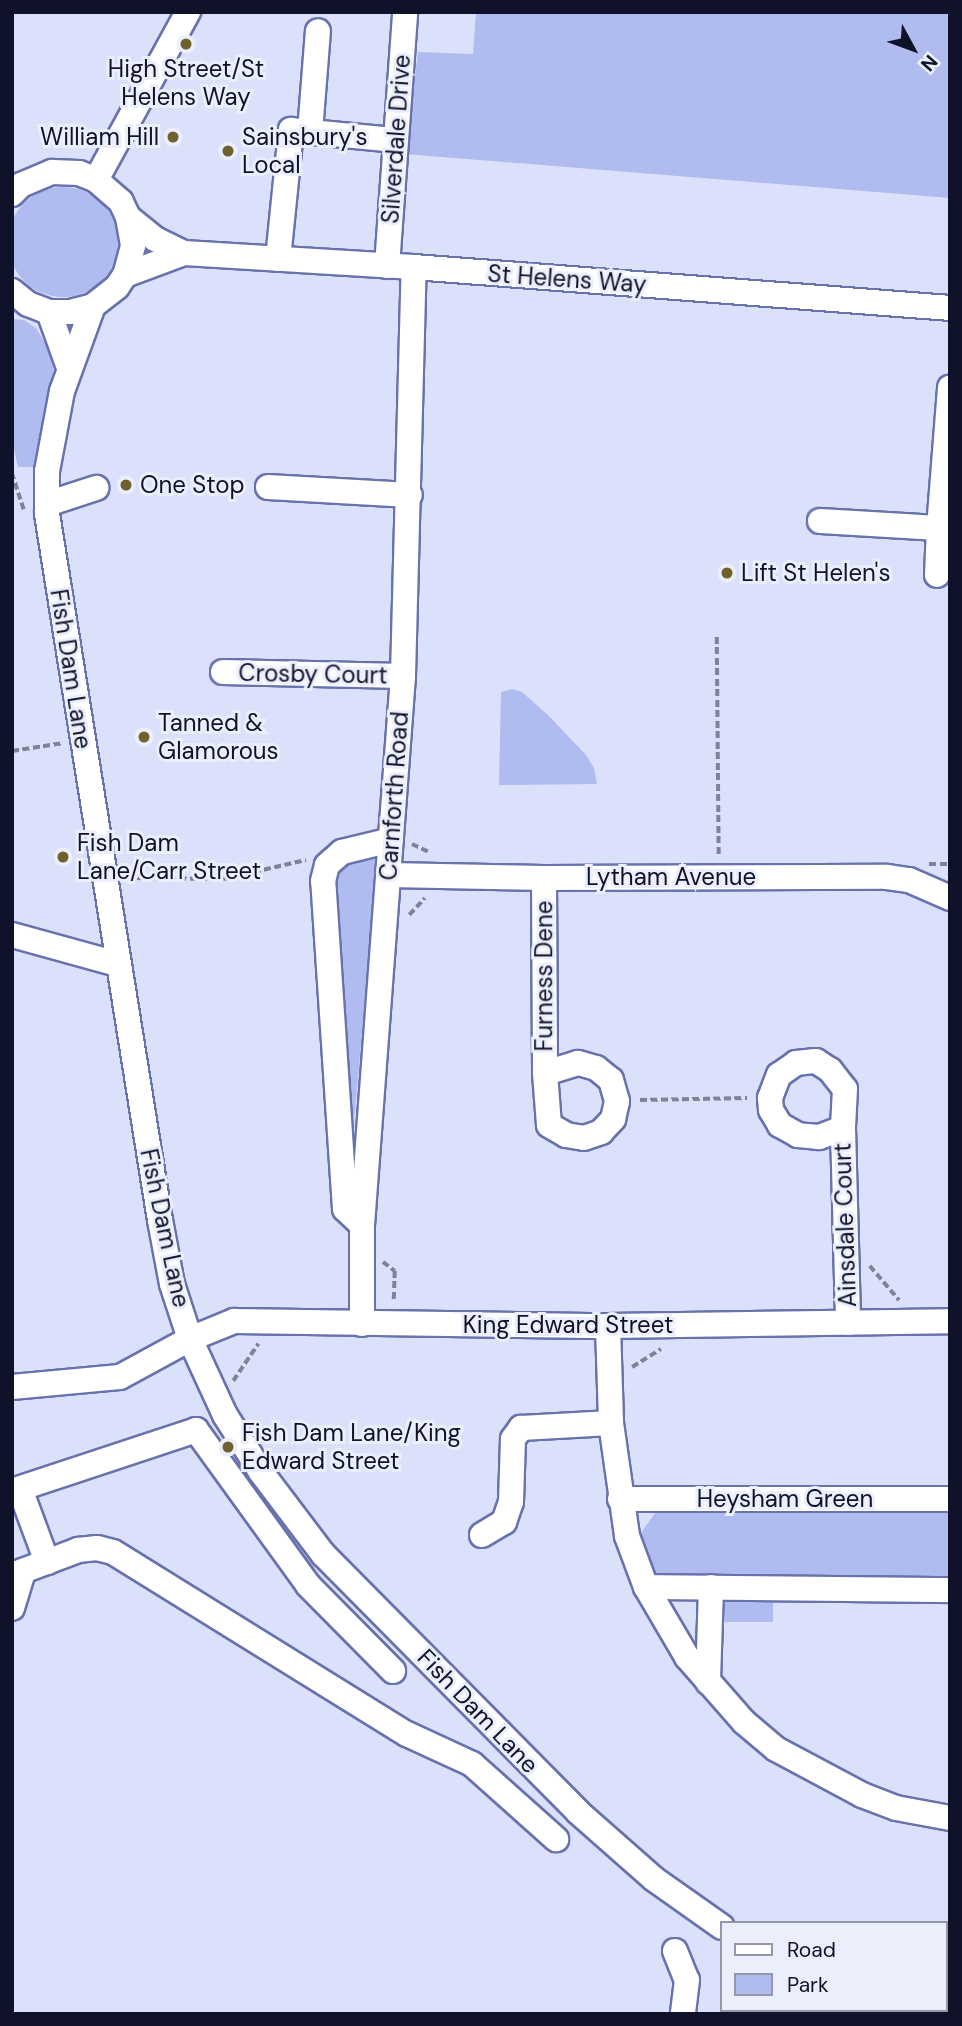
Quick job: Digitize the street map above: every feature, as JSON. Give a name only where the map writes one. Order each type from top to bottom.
[{"type":"street","points":[[12,169],[38,176],[65,172],[96,180],[188,12]]},
{"type":"street","name":"Silverdale Drive","points":[[387,266],[405,12]]},
{"type":"street","points":[[310,132],[318,31]]},
{"type":"street","points":[[278,259],[291,130],[395,140]]},
{"type":"street","points":[[12,194],[38,176]]},
{"type":"street","name":"St Helens Way","points":[[96,180],[121,202],[128,217],[155,239],[184,253],[414,267],[950,308]]},
{"type":"street","points":[[25,302],[71,312],[93,306],[117,287],[125,275],[133,246],[128,217]]},
{"type":"street","name":"St Helens Way","points":[[125,275],[184,253]]},
{"type":"street","name":"Carnforth Road","points":[[362,1324],[362,1236],[403,676],[410,495],[414,267]]},
{"type":"street","points":[[25,302],[69,368]]},
{"type":"street","name":"Fish Dam Lane","points":[[93,306],[69,368],[47,471],[47,504],[117,964],[172,1284],[190,1339],[219,1402],[261,1472],[324,1554],[578,1812],[653,1879],[720,1926]]},
{"type":"street","points":[[937,575],[950,387]]},
{"type":"street","points":[[268,487],[410,495]]},
{"type":"street","points":[[47,504],[96,488]]},
{"type":"street","points":[[820,521],[939,528]]},
{"type":"street","name":"Crosby Court","points":[[223,672],[403,676]]},
{"type":"street","points":[[362,1236],[345,1209],[323,881],[327,865],[342,852],[391,840]]},
{"type":"street","name":"Lytham Avenue","points":[[388,875],[544,878],[887,877],[909,880],[950,898]]},
{"type":"street","name":"Furness Dene","points":[[544,878],[545,1073],[549,1125],[566,1135],[584,1138],[601,1132],[614,1119],[617,1101],[611,1080],[596,1068],[578,1063],[545,1073]]},
{"type":"street","points":[[12,936],[117,964]]},
{"type":"street","name":"Ainsdale Court","points":[[843,1128],[819,1137],[798,1135],[780,1125],[771,1110],[770,1098],[779,1075],[796,1063],[816,1061],[830,1070],[845,1089],[843,1128],[848,1322]]},
{"type":"street","name":"King Edward Street","points":[[12,1387],[120,1377],[190,1339],[234,1321],[608,1326],[950,1321]]},
{"type":"street","points":[[608,1326],[611,1423],[627,1536],[646,1587],[666,1625],[708,1682],[744,1722],[776,1749],[862,1795],[896,1808],[950,1818]]},
{"type":"street","points":[[482,1535],[504,1522],[511,1502],[513,1439],[521,1428],[611,1423]]},
{"type":"street","points":[[47,1562],[16,1490],[196,1430],[308,1585],[393,1671]]},
{"type":"street","name":"Heysham Green","points":[[620,1499],[950,1499]]},
{"type":"street","points":[[12,1608],[18,1573],[78,1550],[97,1548],[113,1552],[407,1734],[472,1764],[556,1839]]},
{"type":"street","points":[[646,1587],[950,1590]]},
{"type":"street","points":[[708,1682],[711,1587]]},
{"type":"street","points":[[675,1951],[687,1980],[683,2014]]},
{"type":"path","points":[[717,637],[719,876]]},
{"type":"path","points":[[12,751],[82,741]]},
{"type":"path","points":[[104,878],[222,879],[342,852]]},
{"type":"path","points":[[383,941],[446,876]]},
{"type":"path","points":[[617,1101],[770,1098]]},
{"type":"path","points":[[362,1236],[395,1271],[394,1324]]},
{"type":"path","points":[[846,1238],[918,1322]]},
{"type":"path","points":[[219,1402],[273,1322]]},
{"type":"path","points":[[609,1381],[666,1346]]},
{"type":"green space","points":[[476,12],[950,12],[950,198],[405,154],[418,52],[473,54]]},
{"type":"green space","points":[[63,187],[84,191],[102,203],[114,221],[118,242],[114,263],[102,281],[84,293],[63,297],[42,293],[24,281],[12,263],[8,242],[12,221],[24,203],[42,191]]},
{"type":"green space","points":[[12,319],[24,320],[36,328],[51,353],[54,375],[36,467],[18,467],[12,440]]},
{"type":"green space","points":[[512,689],[522,692],[548,715],[586,755],[594,768],[597,784],[499,785],[501,692]]},
{"type":"green space","points":[[372,854],[377,862],[353,1134],[336,888],[342,865]]},
{"type":"green space","points":[[669,1505],[950,1510],[950,1579],[664,1577],[653,1571],[646,1559],[641,1533],[655,1513]]},
{"type":"green space","points":[[773,1596],[773,1622],[720,1622],[722,1606],[728,1599]]},
{"type":"place","name":"High Street/St Helens Way","points":[[186,44]]},
{"type":"place","name":"William Hill","points":[[173,137]]},
{"type":"place","name":"Sainsbury's Local","points":[[228,151]]},
{"type":"place","name":"One Stop","points":[[126,485]]},
{"type":"place","name":"Lift St Helen's","points":[[727,573]]},
{"type":"place","name":"Tanned & Glamorous","points":[[144,737]]},
{"type":"place","name":"Fish Dam Lane/Carr Street","points":[[63,857]]},
{"type":"place","name":"Fish Dam Lane/King Edward Street","points":[[228,1447]]}]
